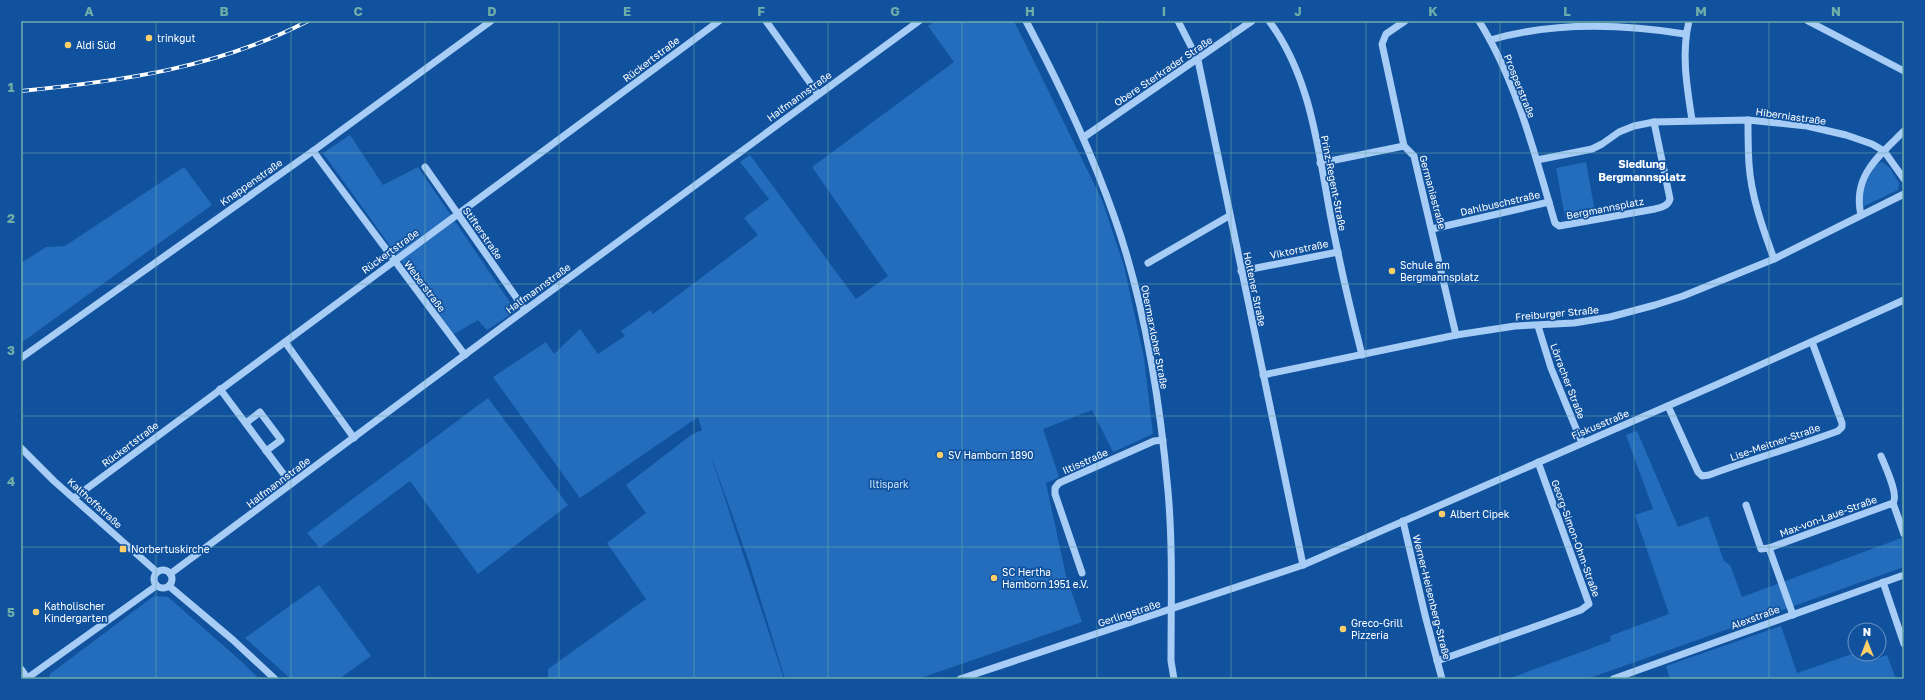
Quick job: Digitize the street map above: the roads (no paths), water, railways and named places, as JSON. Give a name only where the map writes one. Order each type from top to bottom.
[{"type":"street","name":"Knappenstraße","points":[[21,358],[313,151],[491,21]]},
{"type":"street","name":"Rückertstraße","points":[[74,498],[719,21]]},
{"type":"street","points":[[766,21],[818,94]]},
{"type":"street","name":"Obermarxloher Straße","points":[[1026,21],[1056,78],[1084,137],[1115,219],[1131,272],[1150,357],[1163,440],[1168,492],[1171,661],[1174,679]]},
{"type":"street","name":"Holtener Straße","points":[[1178,21],[1198,60],[1229,216],[1303,565]]},
{"type":"street","name":"Obere Sterkrader Straße","points":[[1084,137],[1198,60],[1252,21]]},
{"type":"street","name":"Prinz-Regent-Straße","points":[[1269,21],[1280,35],[1300,81],[1309,108],[1349,304],[1362,355]]},
{"type":"street","name":"Germaniastraße","points":[[1405,21],[1386,34],[1382,44],[1404,146],[1414,156],[1456,335]]},
{"type":"street","name":"Prosperstraße","points":[[1479,21],[1490,40],[1516,100],[1537,160]]},
{"type":"street","points":[[1537,160],[1592,149],[1619,132],[1634,126],[1654,122],[1692,120],[1687,91],[1685,34],[1689,21]]},
{"type":"street","points":[[1808,21],[1904,71]]},
{"type":"street","name":"Halfmannstraße","points":[[170,574],[915,22]]},
{"type":"street","points":[[1490,40],[1550,30],[1618,26],[1685,34]]},
{"type":"street","name":"Hiberniastraße","points":[[1692,120],[1748,120],[1783,123],[1823,130],[1860,139],[1872,144],[1884,152]]},
{"type":"street","points":[[1748,120],[1749,165],[1753,190],[1765,235],[1774,260]]},
{"type":"street","name":"Bergmannsplatz","points":[[1537,160],[1555,223],[1559,226],[1664,207],[1670,199],[1654,122]]},
{"type":"street","points":[[1860,216],[1858,201],[1860,188],[1871,165],[1904,131]]},
{"type":"street","points":[[1320,163],[1404,146]]},
{"type":"street","name":"Weberstraße","points":[[313,151],[465,355]]},
{"type":"street","points":[[1884,152],[1904,179]]},
{"type":"street","name":"Stifterstraße","points":[[425,167],[525,310]]},
{"type":"street","name":"Freiburger Straße","points":[[1263,375],[1456,335],[1492,329],[1574,323],[1610,318],[1683,296],[1774,260],[1904,194]]},
{"type":"street","name":"Dahlbuschstraße","points":[[1432,229],[1549,202]]},
{"type":"street","points":[[1148,263],[1229,216]]},
{"type":"street","name":"Viktorstraße","points":[[1241,271],[1338,252]]},
{"type":"street","name":"Fiskusstraße","points":[[1303,565],[1668,406],[1904,300]]},
{"type":"street","name":"Lörracher Straße","points":[[1538,326],[1551,368],[1582,443]]},
{"type":"street","points":[[285,342],[354,438]]},
{"type":"street","name":"Lise-Meitner-Straße","points":[[1668,406],[1698,472],[1702,476],[1710,475],[1769,453],[1791,448],[1838,431],[1842,427],[1842,423],[1812,342]]},
{"type":"street","points":[[220,389],[291,484]]},
{"type":"street","points":[[246,423],[260,412],[273,428],[281,440],[266,450]]},
{"type":"street","name":"Iltisstraße","points":[[1082,573],[1055,494],[1055,488],[1059,483],[1154,442],[1163,440]]},
{"type":"street","name":"Kalthoffstraße","points":[[21,448],[74,498],[157,572]]},
{"type":"street","name":"Max-von-Laue-Straße","points":[[1881,456],[1894,494],[1895,500],[1893,503],[1904,534]]},
{"type":"street","name":"Georg-Simon-Ohm-Straße","points":[[1437,661],[1581,610],[1589,604],[1538,462]]},
{"type":"street","name":"Max-von-Laue-Straße","points":[[1769,548],[1893,503]]},
{"type":"street","points":[[1746,505],[1761,549],[1769,548],[1793,615]]},
{"type":"street","name":"Werner-Heisenberg-Straße","points":[[1403,521],[1442,679]]},
{"type":"street","name":"Gerlingstraße","points":[[960,679],[1303,565]]},
{"type":"street","points":[[162,570],[170,574],[172,580],[169,586],[164,588],[156,586],[153,580],[157,572],[162,570]]},
{"type":"street","name":"Alexstraße","points":[[1613,679],[1623,677],[1904,575]]},
{"type":"street","points":[[1883,582],[1904,644]]},
{"type":"street","points":[[21,669],[27,679],[156,586]]},
{"type":"street","points":[[169,586],[233,640],[275,679]]},
{"type":"railway","points":[[21,91],[132,77],[168,70],[239,50],[274,37],[308,21]]},
{"type":"place","name":"trinkgut","points":[[149,38]]},
{"type":"place","name":"Aldi Süd","points":[[68,45]]},
{"type":"place","name":"Schule am Bergmannsplatz","points":[[1392,271]]},
{"type":"place","name":"SV Hamborn 1890","points":[[940,455]]},
{"type":"place","name":"Albert Cipek","points":[[1442,514]]},
{"type":"place","name":"Norbertuskirche","points":[[123,549]]},
{"type":"place","name":"SC Hertha Hamborn 1951 e.V.","points":[[994,578]]},
{"type":"place","name":"Katholischer Kindergarten","points":[[36,612]]},
{"type":"place","name":"Greco-Grill Pizzeria","points":[[1343,629]]},
{"type":"district","name":"Siedlung Bergmannsplatz","points":[[1642,170]]},
{"type":"park label","name":"Iltispark","points":[[889,484]]}]
